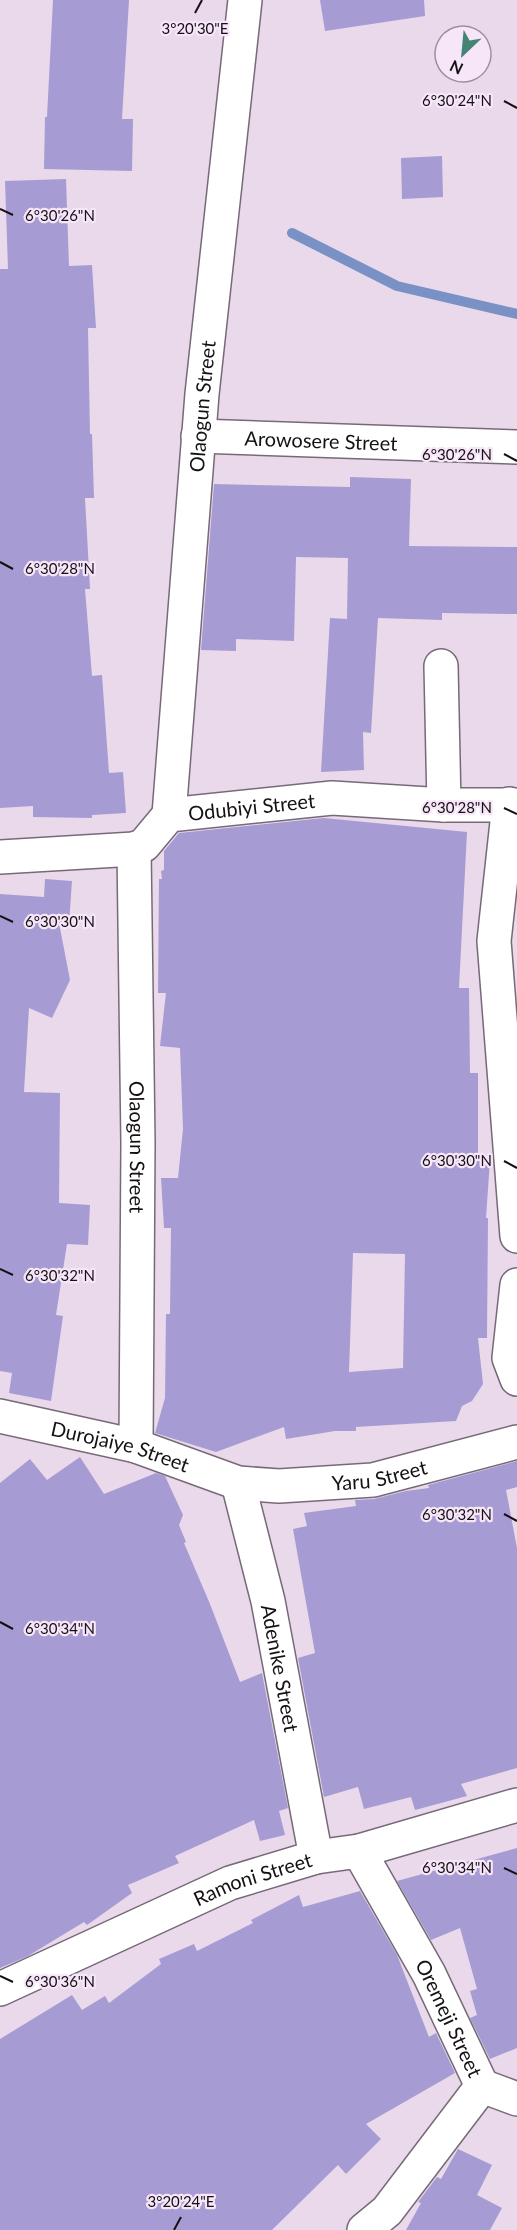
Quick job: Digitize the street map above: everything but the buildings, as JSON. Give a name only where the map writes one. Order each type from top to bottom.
[{"type":"street","name":"Olaogun Street","points":[[169,815],[198,436],[245,0]]},
{"type":"street","name":"Arowosere Street","points":[[198,436],[517,447]]},
{"type":"street","points":[[441,666],[444,805]]},
{"type":"street","name":"Odubiyi Street","points":[[134,849],[144,845],[169,815],[332,798],[444,805],[513,804]]},
{"type":"street","points":[[513,804],[494,941],[517,1236]]},
{"type":"street","name":"Olaogun Street","points":[[134,849],[138,1143],[136,1446]]},
{"type":"street","points":[[0,857],[134,849]]},
{"type":"street","points":[[517,1286],[509,1358],[517,1379]]},
{"type":"street","name":"Durojaiye Street","points":[[0,1416],[136,1446],[238,1483]]},
{"type":"street","name":"Yaru Street","points":[[238,1483],[279,1486],[374,1480],[517,1442]]},
{"type":"street","name":"Adenike Street","points":[[238,1483],[267,1601],[316,1857]]},
{"type":"street","name":"Ramoni Street","points":[[0,1989],[230,1883],[316,1857],[360,1851],[517,1805]]},
{"type":"street","name":"Oremeji Street","points":[[360,1851],[429,1974],[482,2086],[387,2211],[364,2230]]},
{"type":"street","points":[[482,2086],[517,2099]]},
{"type":"waterway","points":[[292,233],[397,286],[517,314]]}]
